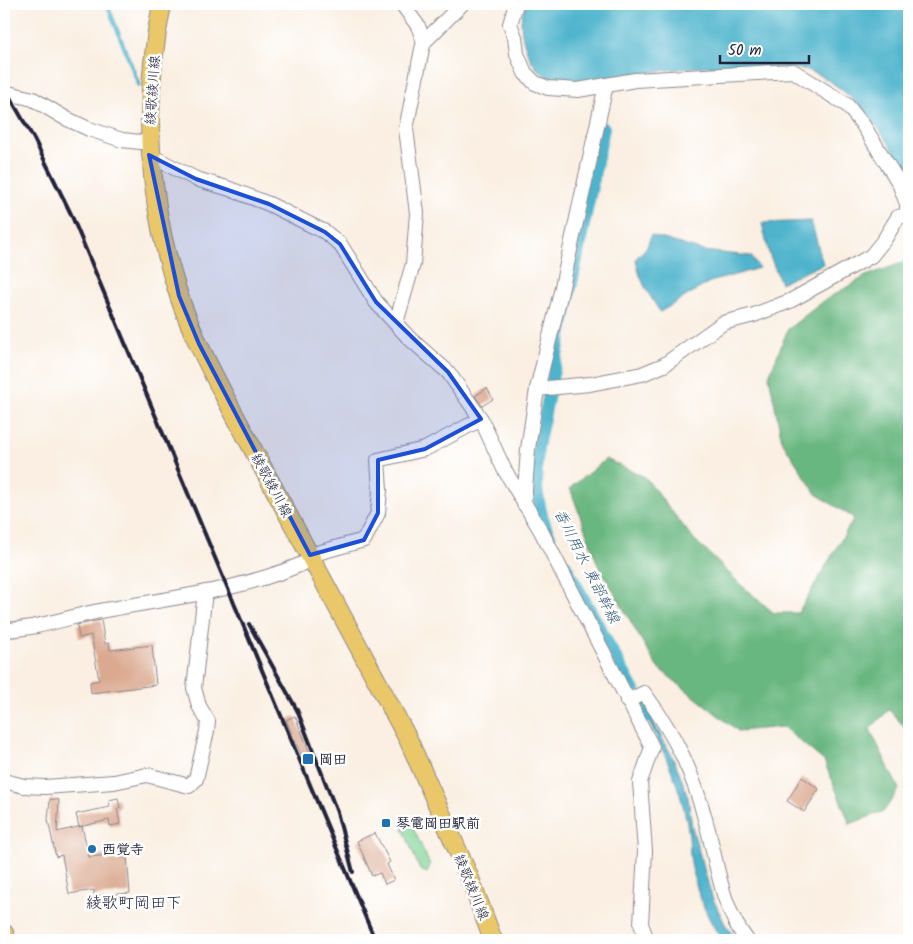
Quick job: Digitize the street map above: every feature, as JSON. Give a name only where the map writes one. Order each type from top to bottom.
[{"type":"main road","name":"綾歌綾川線","points":[[162,4],[152,72],[149,149],[166,249],[179,296],[199,344],[226,399],[408,739],[469,876],[493,940]]},
{"type":"main road","points":[[4,933],[7,940]]},
{"type":"street","points":[[396,323],[413,264],[417,214],[406,129],[424,42],[418,26],[402,4]]},
{"type":"street","points":[[424,42],[462,4]]},
{"type":"street","points":[[516,4],[510,24],[515,37],[517,54],[525,73],[535,83],[548,88],[578,90],[635,80],[794,71],[847,105],[863,125],[899,184],[907,204],[908,215],[898,217],[884,240],[871,256],[790,301],[754,315],[723,323],[664,366],[642,374],[590,384],[537,389]]},
{"type":"street","points":[[524,504],[528,448],[537,389],[560,296],[606,85]]},
{"type":"street","points":[[4,92],[33,99],[65,118],[89,129],[149,149],[196,179],[270,204],[325,232],[340,244],[376,302],[448,372],[481,419],[504,469],[541,531],[634,698],[652,747],[640,782],[644,851],[641,924],[647,940]]},
{"type":"street","points":[[4,630],[36,626],[104,610],[204,592],[265,576],[311,557],[364,540],[378,513],[380,490],[378,460],[425,449],[481,419]]},
{"type":"street","points":[[4,781],[24,786],[46,787],[114,782],[147,775],[189,786],[196,779],[208,732],[208,721],[199,706],[194,688],[204,592]]},
{"type":"street","points":[[634,698],[644,693],[683,753],[707,825],[725,901],[730,914],[747,940]]},
{"type":"highlighted area","points":[[149,155],[196,179],[269,204],[325,232],[340,244],[376,302],[448,372],[481,419],[425,449],[378,460],[378,513],[364,540],[310,555],[199,344],[179,296]]},
{"type":"green space","points":[[907,261],[909,262],[909,732],[889,710],[870,729],[899,789],[884,811],[850,824],[824,761],[783,727],[738,731],[657,667],[598,565],[570,488],[606,459],[645,477],[692,537],[741,585],[774,613],[798,613],[854,518],[816,494],[782,441],[769,376],[788,329],[825,300],[866,276]]},
{"type":"green space","points":[[407,822],[411,823],[430,865],[427,873],[420,870],[403,828]]},
{"type":"water","points":[[526,4],[909,4],[909,178],[879,130],[854,101],[840,88],[807,70],[722,66],[675,69],[619,78],[573,82],[548,77],[536,68],[525,45],[521,22]]},
{"type":"water","points":[[811,221],[823,264],[781,283],[769,254],[762,223]]},
{"type":"water","points":[[651,235],[703,251],[751,256],[759,268],[710,282],[660,312],[642,280],[636,258],[647,247]]},
{"type":"water","points":[[643,703],[679,772],[688,797],[692,827],[712,897],[725,924],[737,940],[722,940],[710,921],[701,900],[690,856],[689,832],[685,812],[663,750],[640,705]]},
{"type":"building","points":[[487,388],[493,399],[482,406],[475,396]]},
{"type":"building","points":[[101,620],[105,644],[109,643],[110,650],[152,645],[156,685],[91,693],[90,682],[99,680],[91,635],[79,638],[77,625]]},
{"type":"building","points":[[295,716],[312,758],[304,761],[286,720]]},
{"type":"building","points":[[802,777],[819,789],[804,812],[787,801]]},
{"type":"building","points":[[118,798],[120,808],[117,808],[120,824],[110,826],[109,820],[79,827],[76,814],[110,807],[109,800]]},
{"type":"building","points":[[50,799],[59,800],[57,832],[82,826],[89,857],[118,854],[118,858],[127,857],[130,893],[94,896],[94,890],[69,894],[62,855],[56,857],[48,820]]},
{"type":"building","points":[[375,833],[390,862],[387,864],[394,880],[385,884],[380,873],[372,876],[357,841]]},
{"type":"waterway","points":[[107,4],[139,85]]},
{"type":"waterway","name":"香川用水 東部幹線","points":[[550,536],[539,503],[538,447],[604,128]]},
{"type":"waterway","name":"香川用水 東部幹線","points":[[565,564],[649,718]]},
{"type":"railway","points":[[4,87],[34,139],[71,214],[375,940]]},
{"type":"railway","points":[[249,624],[297,710],[337,812],[353,872]]},
{"type":"place","name":"岡田","points":[[308,759]]},
{"type":"place","name":"琴電岡田駅前","points":[[386,823]]},
{"type":"place","name":"西覚寺","points":[[92,849]]},
{"type":"district","name":"綾歌町岡田下","points":[[134,902]]}]
